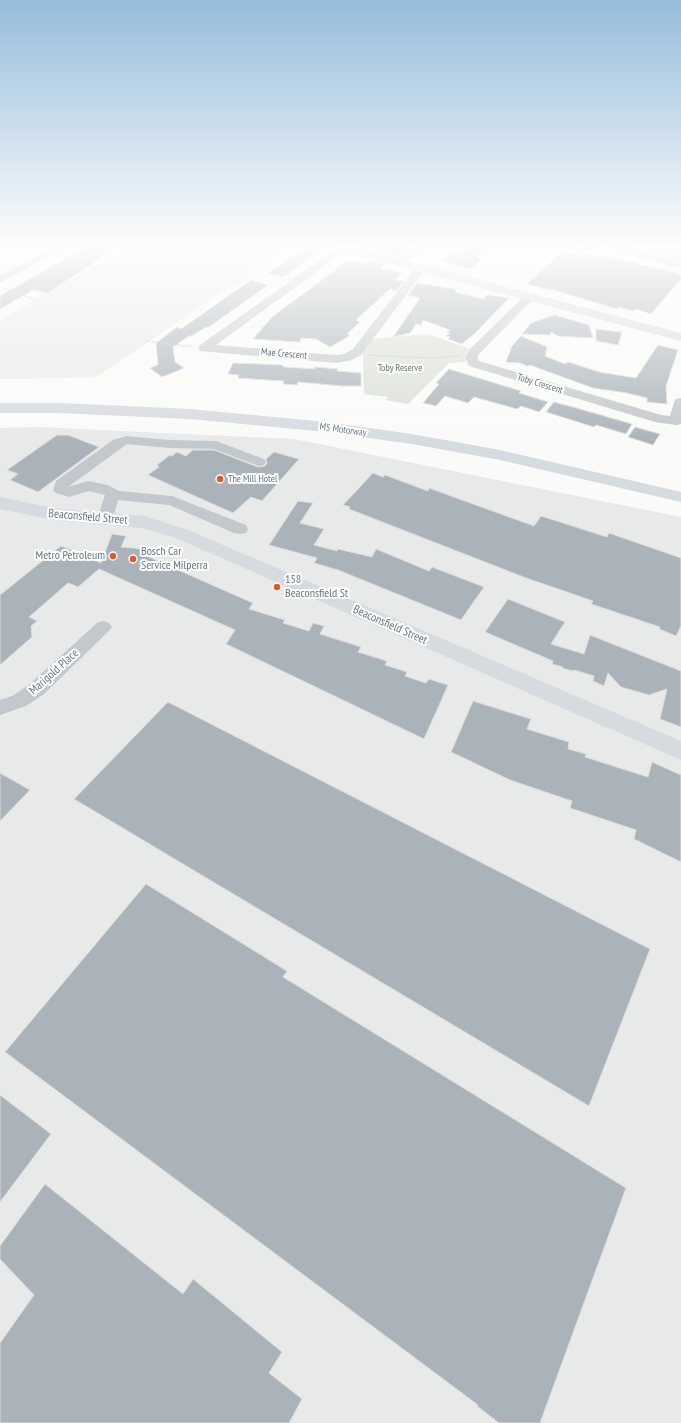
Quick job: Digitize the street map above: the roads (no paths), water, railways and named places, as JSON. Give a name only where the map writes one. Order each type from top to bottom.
[{"type":"main road","points":[[588,312],[681,337]]},
{"type":"main road","name":"M5 Motorway","points":[[0,397],[136,399],[308,412],[434,430],[581,458]]},
{"type":"main road","name":"M5 Motorway","points":[[0,408],[60,408],[190,414],[334,428],[412,439],[500,455],[681,497]]},
{"type":"main road","points":[[602,463],[681,482]]},
{"type":"main road","name":"Beaconsfield Street","points":[[0,503],[47,513],[144,522],[182,534],[681,751]]},
{"type":"street","name":"Mae Crescent","points":[[252,312],[204,348],[336,359],[348,357],[356,353],[387,312]]},
{"type":"street","name":"Toby Crescent","points":[[514,312],[471,356],[471,360],[476,365],[653,418],[676,421],[681,402]]},
{"type":"street","points":[[240,529],[172,501],[113,495],[113,493],[103,488],[88,486],[69,492],[61,490],[61,484],[118,443],[126,440],[216,446],[259,462]]},
{"type":"street","points":[[105,518],[113,495]]},
{"type":"street","name":"Marigold Place","points":[[0,708],[19,701],[37,689],[103,627]]},
{"type":"place","name":"The Mill Hotel","points":[[220,479]]},
{"type":"place","name":"Metro Petroleum","points":[[113,556]]},
{"type":"place","name":"Bosch Car Service Milperra","points":[[133,559]]},
{"type":"place","name":"158 Beaconsfield St","points":[[277,587]]},
{"type":"park label","name":"Toby Reserve","points":[[400,368]]}]
